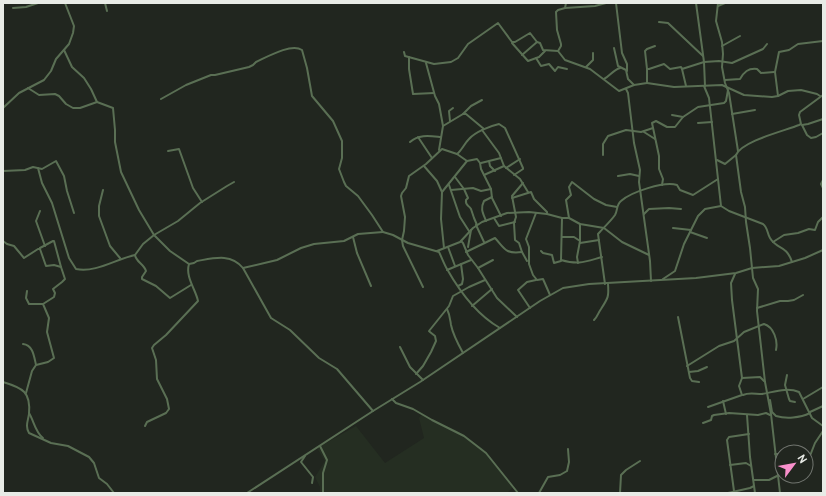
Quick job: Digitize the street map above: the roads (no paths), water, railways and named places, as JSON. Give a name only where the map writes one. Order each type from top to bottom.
[{"type":"street","points":[[13,8],[26,7],[38,3]]},
{"type":"street","points":[[3,108],[15,96],[44,80],[51,71],[56,59],[71,40],[74,28],[65,3]]},
{"type":"street","points":[[106,3],[107,11]]},
{"type":"street","points":[[565,8],[566,3]]},
{"type":"street","points":[[558,51],[561,44],[557,30],[556,12],[558,10],[565,8],[595,6],[606,3]]},
{"type":"street","points":[[610,3],[615,3],[622,48],[627,64],[628,79],[634,85]]},
{"type":"street","points":[[696,3],[704,62],[705,86],[709,98],[717,160],[721,206],[724,209],[759,222],[765,226],[770,238],[773,242],[787,251],[792,262]]},
{"type":"street","points":[[725,3],[718,5],[716,21],[722,46],[725,80],[728,88],[738,151]]},
{"type":"street","points":[[659,22],[668,23],[703,56]]},
{"type":"street","points":[[404,52],[404,56],[426,63],[447,64],[458,58],[468,44],[498,23],[528,61],[536,58],[545,51],[558,51]]},
{"type":"street","points":[[512,42],[515,42],[530,33],[537,42],[540,42],[545,51]]},
{"type":"street","points":[[722,46],[740,36]]},
{"type":"street","points":[[778,96],[775,72],[778,52],[789,50],[798,44],[823,41]]},
{"type":"street","points":[[522,55],[537,42]]},
{"type":"street","points":[[647,69],[664,64],[670,70],[681,67],[682,69],[704,62],[723,61],[732,63],[762,49],[767,44]]},
{"type":"street","points":[[647,83],[645,51],[655,46]]},
{"type":"street","points":[[161,99],[186,85],[211,75],[249,67],[256,62],[289,48],[300,48],[303,52],[312,96],[333,121],[342,141],[342,158],[339,169],[345,184],[358,196],[372,214],[383,232]]},
{"type":"street","points":[[614,48],[616,51],[616,61],[620,68]]},
{"type":"street","points":[[64,50],[72,67],[84,78],[98,102]]},
{"type":"street","points":[[558,51],[565,60],[586,67],[618,91],[626,90],[634,85],[647,83],[666,86],[722,85],[744,95],[778,96],[788,91],[801,90],[820,96]]},
{"type":"street","points":[[586,67],[593,60],[593,53]]},
{"type":"street","points":[[409,57],[409,69],[413,94],[434,93]]},
{"type":"street","points":[[536,58],[541,66],[549,64],[554,71],[556,71],[558,67],[567,69]]},
{"type":"street","points":[[423,287],[404,249],[402,240],[405,216],[402,194],[406,188],[409,176],[424,166],[439,150],[443,126],[440,107],[434,93],[426,63]]},
{"type":"street","points":[[604,79],[614,70],[620,68],[624,68],[627,72]]},
{"type":"street","points":[[682,69],[686,86]]},
{"type":"street","points":[[725,80],[740,79],[742,74],[749,69],[757,69],[760,73],[775,72]]},
{"type":"street","points":[[28,88],[39,95],[57,95],[66,104],[73,108],[80,108],[98,102],[111,107],[114,110],[115,142],[121,172],[137,206],[154,235],[173,253],[189,264],[224,257],[234,260],[243,268],[271,318],[290,330],[319,358],[337,369],[373,411]]},
{"type":"street","points":[[662,185],[663,179],[659,169],[659,156],[652,123],[656,121],[667,127],[675,127],[683,117],[698,107],[717,106],[725,102],[728,88]]},
{"type":"street","points":[[626,90],[636,156],[640,168],[640,191],[651,281]]},
{"type":"street","points":[[823,95],[800,112],[799,115],[801,125],[810,138],[823,134]]},
{"type":"street","points":[[443,126],[482,100]]},
{"type":"street","points":[[450,121],[449,111],[452,108]]},
{"type":"street","points":[[732,114],[755,110]]},
{"type":"street","points":[[463,114],[466,114],[483,130],[499,153],[505,167],[520,179],[528,192],[531,192],[534,200],[546,211],[546,214]]},
{"type":"street","points":[[672,115],[683,117]]},
{"type":"street","points":[[717,160],[725,164],[736,155],[738,151],[759,139],[823,119]]},
{"type":"street","points":[[698,123],[712,122]]},
{"type":"street","points":[[457,154],[470,138],[483,130],[502,124],[520,159],[523,170],[514,175]]},
{"type":"street","points":[[603,155],[603,144],[608,136],[626,130],[644,132],[653,128]]},
{"type":"street","points":[[644,132],[655,140]]},
{"type":"street","points":[[410,142],[418,137],[427,135],[441,137]]},
{"type":"street","points":[[418,137],[432,158]]},
{"type":"street","points":[[168,151],[180,149],[193,188],[202,202]]},
{"type":"street","points":[[439,150],[443,149],[457,154],[467,161]]},
{"type":"street","points":[[736,155],[741,192],[745,207],[754,283],[758,289],[757,308],[765,382],[772,412],[776,416],[785,418],[802,416],[823,406]]},
{"type":"street","points":[[480,163],[501,158]]},
{"type":"street","points":[[442,192],[467,161],[477,159],[491,189],[492,197],[501,216]]},
{"type":"street","points":[[484,175],[505,167],[520,159]]},
{"type":"street","points":[[3,171],[25,170],[33,167],[42,169],[54,161],[57,162],[64,176],[74,213]]},
{"type":"street","points":[[489,161],[490,166],[495,171]]},
{"type":"street","points":[[424,166],[437,181],[442,192],[441,219],[444,248]]},
{"type":"street","points":[[38,168],[42,183],[52,203],[70,260],[78,269],[99,267],[120,258],[135,255],[143,244],[154,235],[184,217],[202,202],[230,183],[234,182]]},
{"type":"street","points":[[618,176],[630,174],[639,176]]},
{"type":"street","points":[[455,177],[464,188],[468,197],[466,203],[471,209],[484,243]]},
{"type":"street","points":[[594,320],[607,301],[609,292],[598,234],[616,214],[618,203],[634,192],[662,185],[675,184],[680,190],[693,195],[718,179]]},
{"type":"street","points":[[823,180],[821,184],[823,188]]},
{"type":"street","points":[[569,218],[566,200],[571,195],[569,187],[572,182],[594,199],[606,205],[617,208]]},
{"type":"street","points":[[523,183],[514,192],[512,198],[515,213],[515,240],[519,243],[533,275],[537,280]]},
{"type":"street","points":[[449,184],[460,217],[470,230],[468,246]]},
{"type":"street","points":[[451,190],[475,188],[481,191],[491,189]]},
{"type":"street","points":[[103,190],[98,206],[99,216],[110,246],[120,258]]},
{"type":"street","points":[[512,198],[528,192]]},
{"type":"street","points":[[486,221],[481,210],[482,206],[484,201],[492,197]]},
{"type":"street","points":[[662,280],[675,271],[684,244],[698,216],[705,209],[721,206]]},
{"type":"street","points":[[644,215],[647,209],[681,209]]},
{"type":"street","points":[[40,211],[36,220],[45,246]]},
{"type":"street","points":[[243,268],[276,260],[301,248],[314,244],[344,241],[358,234],[383,232],[408,243],[437,251],[461,241],[470,230],[477,225],[506,213],[546,214],[569,218],[580,224],[604,228],[622,242],[649,255]]},
{"type":"street","points":[[528,263],[529,247],[526,241],[526,236],[536,213]]},
{"type":"street","points":[[773,242],[784,235],[809,229],[815,230],[818,222],[823,217]]},
{"type":"street","points":[[494,218],[500,226],[515,222]]},
{"type":"street","points":[[562,218],[560,259],[562,261]]},
{"type":"street","points":[[578,263],[577,257],[580,242],[580,224]]},
{"type":"street","points":[[674,228],[690,231],[707,238]]},
{"type":"street","points":[[352,237],[371,286]]},
{"type":"street","points":[[562,237],[574,237],[580,242],[599,240]]},
{"type":"street","points":[[466,252],[495,238],[503,248],[510,252],[522,252]]},
{"type":"street","points":[[3,241],[14,246],[24,258],[54,241],[65,279],[64,281],[52,289],[55,293],[54,297],[43,304],[32,305],[29,303],[26,298],[27,291]]},
{"type":"street","points":[[461,241],[471,260],[500,301],[517,317]]},
{"type":"street","points":[[448,247],[455,266]]},
{"type":"street","points":[[39,249],[42,252],[46,266],[61,267]]},
{"type":"street","points":[[247,493],[550,295],[564,288],[589,284],[696,278],[736,273],[752,268],[779,266],[809,257],[823,250]]},
{"type":"street","points":[[437,251],[447,270],[472,306],[500,328]]},
{"type":"street","points":[[541,251],[552,255],[555,263],[562,261],[583,263],[602,257]]},
{"type":"street","points":[[135,255],[136,259],[146,270],[142,279],[156,286],[170,298],[192,285]]},
{"type":"street","points":[[447,270],[471,260]]},
{"type":"street","points":[[478,268],[493,260]]},
{"type":"street","points":[[145,426],[147,422],[166,413],[169,409],[167,399],[156,379],[156,360],[152,348],[197,303],[198,300],[192,285],[188,266],[189,264]]},
{"type":"street","points":[[458,286],[462,284],[463,281],[461,264]]},
{"type":"street","points":[[736,273],[731,283],[742,378],[739,386],[742,395]]},
{"type":"street","points":[[530,308],[518,290],[528,281],[543,279],[550,295]]},
{"type":"street","points":[[416,374],[426,362],[436,341],[435,336],[429,331],[447,309],[453,296],[485,280]]},
{"type":"street","points":[[472,306],[492,289]]},
{"type":"street","points":[[757,308],[780,301],[794,300],[803,295]]},
{"type":"street","points":[[26,393],[32,371],[36,365],[48,362],[54,358],[47,332],[49,318],[43,304]]},
{"type":"street","points":[[447,309],[451,316],[451,324],[455,338],[463,353]]},
{"type":"street","points":[[678,317],[690,380],[699,382]]},
{"type":"street","points":[[687,366],[719,346],[732,342],[744,332],[766,324],[772,329],[778,344],[776,350]]},
{"type":"street","points":[[23,344],[31,348],[36,365]]},
{"type":"street","points":[[400,347],[410,367],[422,380]]},
{"type":"street","points":[[689,372],[707,368]]},
{"type":"street","points":[[787,375],[787,383],[785,384],[790,400],[795,402]]},
{"type":"street","points":[[742,378],[760,376],[765,382]]},
{"type":"street","points":[[3,382],[17,386],[26,393],[28,398],[29,413],[27,424],[28,431],[56,444],[68,446],[89,457],[94,463],[99,478],[108,485],[114,493]]},
{"type":"street","points":[[803,399],[823,388]]},
{"type":"street","points":[[708,406],[747,393],[787,390],[799,392],[814,420],[823,426]]},
{"type":"street","points":[[768,392],[774,446]]},
{"type":"street","points":[[392,399],[396,403],[413,409],[458,433],[473,443],[486,453],[518,493]]},
{"type":"street","points":[[722,401],[726,414]]},
{"type":"street","points":[[29,413],[37,433],[46,440]]},
{"type":"street","points":[[702,423],[711,420],[713,415],[758,415],[766,413],[770,415]]},
{"type":"street","points":[[747,415],[755,493]]},
{"type":"street","points":[[814,445],[823,431]]},
{"type":"street","points":[[734,491],[728,455],[728,438],[749,434]]},
{"type":"street","points":[[320,446],[327,460],[323,473],[322,493]]},
{"type":"street","points":[[539,493],[548,477],[560,475],[567,471],[569,462],[568,449]]},
{"type":"street","points":[[306,455],[302,462],[313,477],[312,483]]},
{"type":"street","points":[[620,493],[621,475],[626,470],[640,462]]},
{"type":"street","points":[[730,465],[746,463],[752,466]]},
{"type":"street","points":[[754,480],[769,480],[774,477]]},
{"type":"street","points":[[728,493],[754,486]]}]
